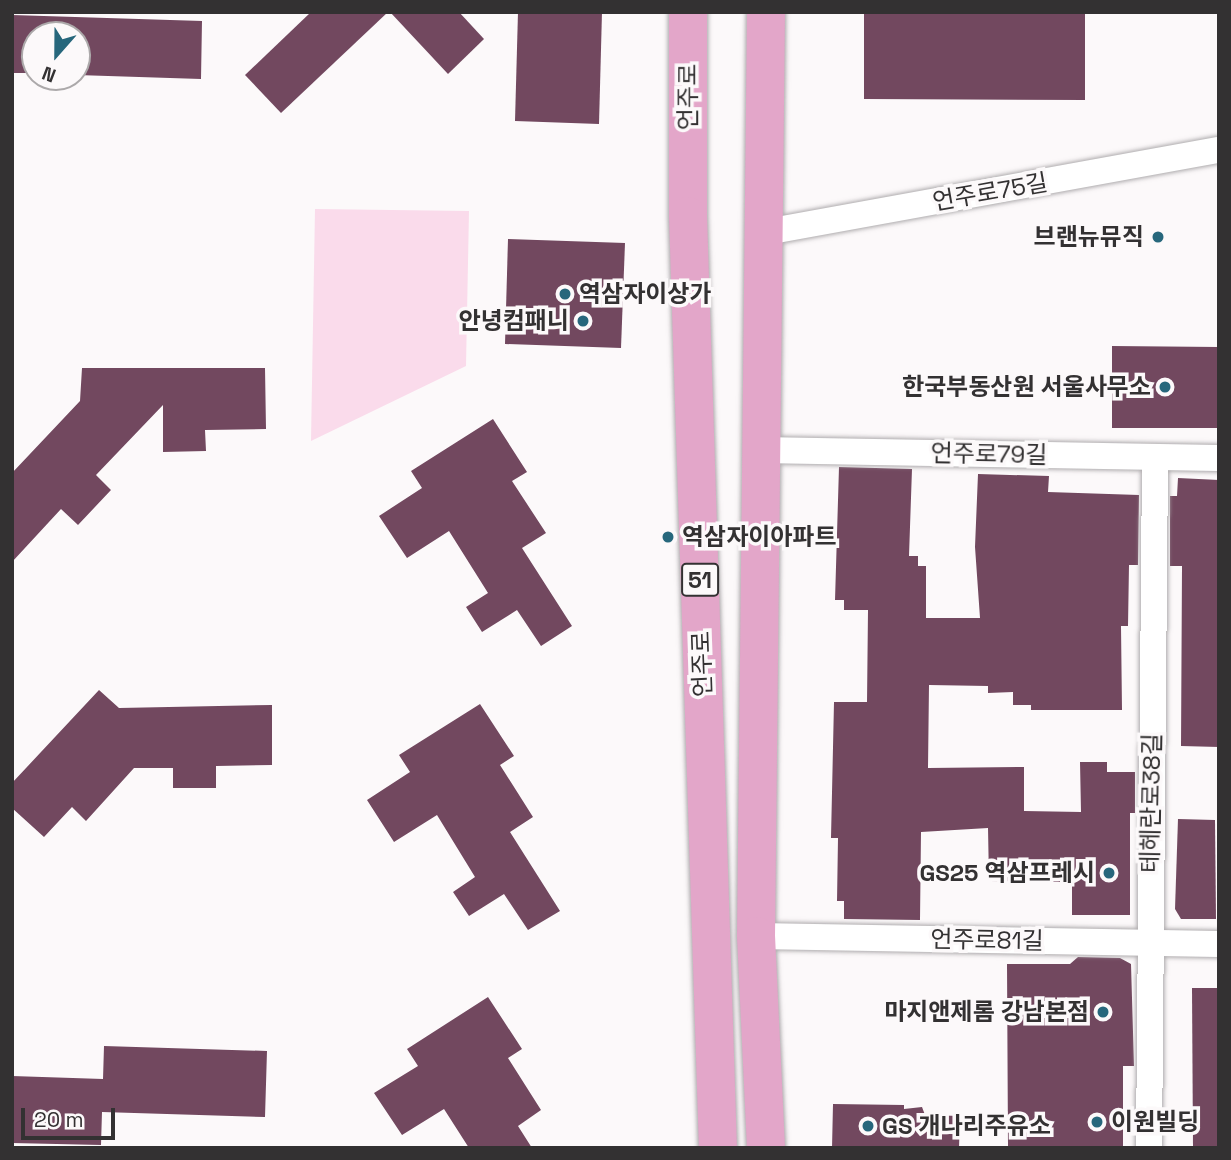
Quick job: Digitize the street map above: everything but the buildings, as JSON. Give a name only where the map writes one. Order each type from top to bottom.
[{"type":"main road","name":"언주로","points":[[688,12],[688,216],[718,1148]]},
{"type":"main road","points":[[766,12],[761,233],[756,936],[766,1148]]},
{"type":"street","name":"언주로75길","points":[[761,233],[1219,150]]},
{"type":"street","name":"언주로79길","points":[[759,450],[1219,458]]},
{"type":"street","name":"테헤란로38길","points":[[1149,1148],[1154,458]]},
{"type":"street","name":"언주로81길","points":[[756,936],[1219,944]]},
{"type":"shaded area","points":[[315,209],[469,211],[466,366],[311,441]]},
{"type":"place","name":"브랜뉴뮤직","points":[[1158,237]]},
{"type":"place","name":"역삼자이상가","points":[[565,294]]},
{"type":"place","name":"안녕컴패니","points":[[583,321]]},
{"type":"place","name":"한국부동산원 서울사무소","points":[[1165,387]]},
{"type":"place","name":"역삼자이아파트","points":[[668,537]]},
{"type":"place","name":"GS25 역삼프레시","points":[[1109,873]]},
{"type":"place","name":"마지앤제롬 강남본점","points":[[1103,1012]]},
{"type":"place","name":"이원빌딩","points":[[1097,1122]]},
{"type":"place","name":"GS 개나리주유소","points":[[868,1126]]}]
